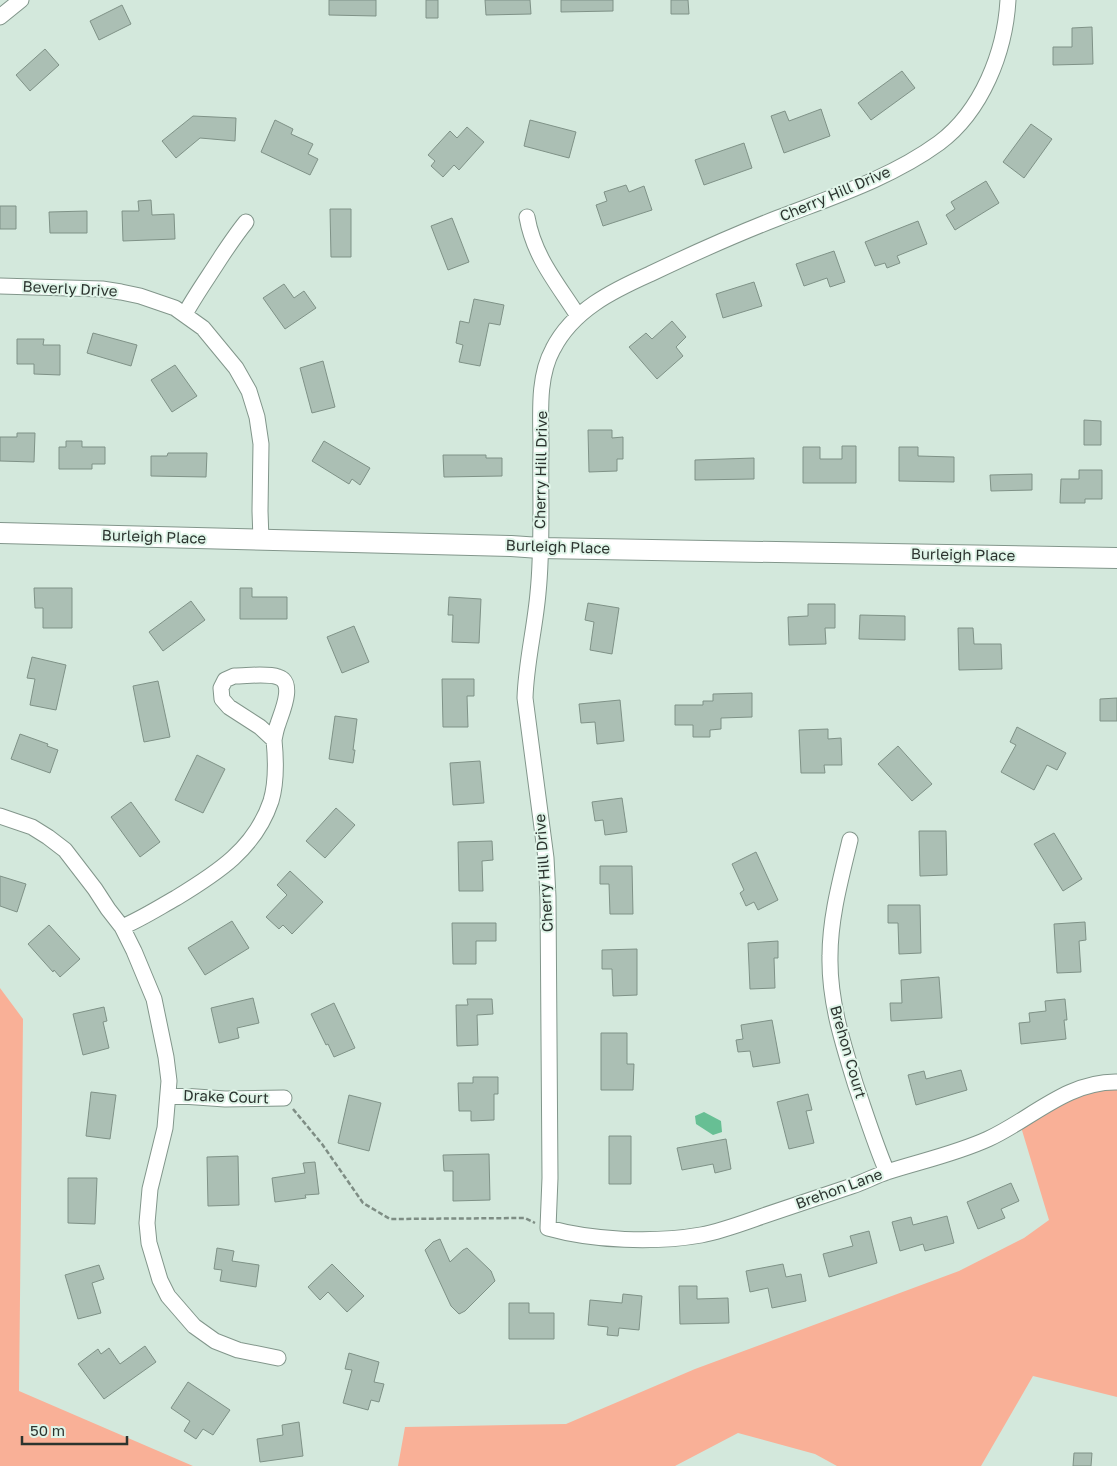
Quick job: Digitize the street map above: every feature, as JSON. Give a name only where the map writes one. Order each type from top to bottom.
[{"type":"street","points":[[0,17],[21,0]]},
{"type":"street","name":"Cherry Hill Drive","points":[[548,1228],[550,1178],[548,897],[546,858],[525,698],[538,593],[542,384],[552,350],[561,335],[589,306],[627,284],[692,254],[884,175],[940,142],[956,128],[979,100],[996,63],[1006,26],[1008,0]]},
{"type":"street","points":[[527,217],[530,234],[544,264],[578,316]]},
{"type":"street","points":[[185,314],[205,280],[246,222]]},
{"type":"street","name":"Beverly Drive","points":[[0,286],[102,289],[121,292],[140,296],[175,308],[203,328],[236,368],[249,391],[258,423],[261,444],[261,540]]},
{"type":"street","name":"Burleigh Place","points":[[0,533],[540,548],[1117,558]]},
{"type":"street","points":[[122,927],[140,920],[206,880],[240,852],[263,819],[271,800],[276,779],[274,740],[287,698],[284,680],[274,676],[234,676],[225,680],[221,688],[222,699],[229,707],[260,726],[274,740]]},
{"type":"street","points":[[0,816],[32,827],[65,850],[122,927],[154,999],[166,1057],[168,1095],[165,1128],[150,1190],[147,1224],[149,1243],[160,1280],[168,1296],[194,1326],[215,1341],[238,1350],[278,1358]]},
{"type":"street","name":"Brehon Court","points":[[850,840],[841,876],[832,931],[830,957],[832,997],[843,1046],[875,1144],[887,1172]]},
{"type":"street","name":"Brehon Lane","points":[[548,1228],[565,1233],[634,1239],[678,1238],[703,1234],[753,1220],[887,1172],[947,1155],[1007,1129],[1076,1089],[1107,1082],[1117,1082]]},
{"type":"street","name":"Drake Court","points":[[168,1095],[225,1099],[284,1098]]},
{"type":"path","points":[[284,1098],[322,1144],[363,1203],[390,1219],[525,1218],[548,1228]]},
{"type":"shaded area","points":[[0,988],[23,1019],[19,1391],[193,1466],[0,1466]]},
{"type":"shaded area","points":[[1117,1087],[1117,1397],[1033,1376],[981,1466],[837,1466],[815,1454],[738,1433],[675,1466],[398,1466],[405,1427],[566,1424],[695,1369],[959,1271],[1024,1238],[1049,1220],[1021,1127],[1080,1095]]},
{"type":"shaded area","points":[[704,1112],[721,1121],[722,1132],[713,1135],[696,1124],[695,1116]]},
{"type":"building","points":[[329,0],[376,0],[376,16],[329,15]]},
{"type":"building","points":[[426,0],[438,0],[438,18],[426,18]]},
{"type":"building","points":[[485,0],[530,0],[531,14],[486,15]]},
{"type":"building","points":[[561,0],[613,0],[613,11],[561,12]]},
{"type":"building","points":[[671,0],[688,0],[689,14],[671,14]]},
{"type":"building","points":[[122,5],[131,24],[99,40],[90,21]]},
{"type":"building","points":[[1092,27],[1093,64],[1053,65],[1053,47],[1072,47],[1072,28]]},
{"type":"building","points":[[45,49],[59,65],[30,91],[16,75]]},
{"type":"building","points":[[902,71],[915,88],[871,120],[858,103]]},
{"type":"building","points":[[821,109],[830,136],[784,153],[771,116],[785,111],[789,121]]},
{"type":"building","points":[[193,116],[236,118],[235,141],[200,138],[176,158],[162,141]]},
{"type":"building","points":[[275,120],[293,129],[291,134],[313,144],[308,154],[318,159],[310,175],[261,152]]},
{"type":"building","points":[[530,120],[576,132],[569,158],[524,146]]},
{"type":"building","points":[[1031,124],[1052,139],[1024,178],[1003,162]]},
{"type":"building","points":[[467,127],[484,142],[459,170],[454,165],[443,177],[431,166],[435,161],[428,155],[450,131],[457,138]]},
{"type":"building","points":[[744,143],[752,168],[704,185],[695,160]]},
{"type":"building","points":[[986,181],[999,203],[955,230],[946,215],[955,209],[951,202]]},
{"type":"building","points":[[626,185],[629,192],[644,186],[652,210],[603,226],[596,205],[607,201],[604,192]]},
{"type":"building","points":[[151,200],[152,215],[174,214],[175,239],[123,241],[122,211],[139,211],[138,201]]},
{"type":"building","points":[[0,206],[16,206],[16,229],[0,229]]},
{"type":"building","points":[[330,209],[351,209],[351,257],[331,257]]},
{"type":"building","points":[[87,211],[87,233],[50,233],[49,212]]},
{"type":"building","points":[[452,218],[469,262],[448,270],[431,226]]},
{"type":"building","points":[[918,221],[927,244],[897,256],[900,263],[887,268],[885,263],[875,266],[865,242]]},
{"type":"building","points":[[834,251],[845,282],[830,287],[827,278],[804,286],[796,264]]},
{"type":"building","points":[[754,282],[762,306],[723,318],[716,294]]},
{"type":"building","points":[[284,284],[294,298],[304,291],[316,308],[285,329],[263,298]]},
{"type":"building","points":[[474,299],[504,305],[500,325],[489,323],[480,366],[459,362],[463,345],[456,343],[460,321],[469,323]]},
{"type":"building","points":[[672,321],[686,337],[676,347],[683,356],[657,379],[629,347],[646,333],[652,339]]},
{"type":"building","points":[[93,333],[137,345],[131,366],[87,353]]},
{"type":"building","points":[[17,339],[44,339],[43,345],[60,345],[60,375],[34,374],[34,364],[17,364]]},
{"type":"building","points":[[323,361],[335,407],[312,413],[300,368]]},
{"type":"building","points":[[175,365],[197,396],[172,412],[151,380]]},
{"type":"building","points":[[1084,420],[1101,421],[1101,445],[1084,445]]},
{"type":"building","points":[[588,430],[612,430],[612,438],[623,437],[623,459],[617,459],[617,471],[589,472]]},
{"type":"building","points":[[17,433],[35,433],[34,462],[0,461],[0,437],[17,437]]},
{"type":"building","points":[[66,441],[82,441],[82,447],[105,447],[105,464],[92,464],[92,469],[59,469],[59,447],[66,447]]},
{"type":"building","points":[[324,441],[370,468],[360,485],[352,479],[349,484],[312,461]]},
{"type":"building","points":[[842,446],[856,446],[856,483],[803,483],[803,447],[820,447],[820,459],[842,459]]},
{"type":"building","points":[[899,447],[918,447],[918,456],[954,457],[954,482],[899,481]]},
{"type":"building","points":[[168,453],[207,453],[206,477],[151,476],[151,456],[167,456]]},
{"type":"building","points":[[443,455],[486,455],[486,458],[502,458],[502,476],[444,477]]},
{"type":"building","points":[[754,458],[754,479],[695,480],[695,460]]},
{"type":"building","points":[[1079,470],[1102,470],[1102,499],[1085,499],[1085,503],[1060,503],[1061,479],[1079,479]]},
{"type":"building","points":[[1032,474],[1032,490],[991,491],[990,475]]},
{"type":"building","points":[[34,588],[72,588],[72,628],[43,628],[43,608],[35,608]]},
{"type":"building","points":[[240,588],[252,588],[252,597],[287,597],[287,619],[240,619]]},
{"type":"building","points":[[449,597],[481,599],[479,643],[452,642],[453,615],[448,615]]},
{"type":"building","points":[[191,601],[205,620],[163,651],[149,632]]},
{"type":"building","points":[[588,603],[619,608],[612,654],[590,650],[594,622],[585,620]]},
{"type":"building","points":[[808,604],[835,604],[835,628],[825,628],[826,644],[789,645],[788,617],[808,616]]},
{"type":"building","points":[[860,615],[905,616],[905,640],[859,639]]},
{"type":"building","points":[[354,626],[369,662],[342,673],[327,637]]},
{"type":"building","points":[[958,628],[973,628],[974,644],[1001,644],[1002,669],[959,670]]},
{"type":"building","points":[[32,657],[66,665],[56,710],[30,705],[35,679],[27,678]]},
{"type":"building","points":[[442,679],[474,679],[474,696],[467,696],[468,727],[443,727]]},
{"type":"building","points":[[158,681],[170,737],[144,742],[133,686]]},
{"type":"building","points":[[752,693],[752,717],[721,718],[721,729],[710,730],[710,737],[693,737],[693,725],[675,725],[675,705],[703,705],[703,701],[713,701],[713,694]]},
{"type":"building","points":[[1117,698],[1117,721],[1100,721],[1100,699]]},
{"type":"building","points":[[620,700],[624,741],[597,744],[595,722],[581,723],[579,704]]},
{"type":"building","points":[[335,716],[357,719],[353,763],[329,759]]},
{"type":"building","points":[[1017,727],[1066,753],[1057,770],[1047,765],[1034,790],[1001,772],[1016,745],[1010,742]]},
{"type":"building","points":[[828,729],[828,739],[841,738],[842,765],[824,765],[825,773],[801,773],[799,730]]},
{"type":"building","points":[[20,734],[48,744],[47,746],[58,750],[50,773],[11,759]]},
{"type":"building","points":[[898,746],[932,784],[912,801],[878,764]]},
{"type":"building","points":[[197,755],[225,769],[203,813],[175,800]]},
{"type":"building","points":[[480,761],[484,803],[453,805],[450,763]]},
{"type":"building","points":[[622,798],[627,832],[605,835],[603,820],[595,821],[592,802]]},
{"type":"building","points":[[131,802],[160,842],[140,857],[111,817]]},
{"type":"building","points":[[336,808],[355,825],[325,858],[306,841]]},
{"type":"building","points":[[919,831],[946,831],[947,875],[920,876]]},
{"type":"building","points":[[1054,833],[1082,879],[1063,891],[1034,844]]},
{"type":"building","points":[[492,841],[493,860],[482,861],[483,891],[459,891],[458,842]]},
{"type":"building","points":[[756,852],[778,900],[758,910],[754,902],[746,906],[740,893],[744,890],[732,864]]},
{"type":"building","points":[[600,866],[632,866],[633,914],[610,914],[609,884],[600,884]]},
{"type":"building","points":[[290,871],[323,902],[292,934],[283,925],[279,929],[266,917],[287,895],[277,885]]},
{"type":"building","points":[[0,876],[26,884],[17,912],[0,906]]},
{"type":"building","points":[[888,905],[920,905],[921,953],[899,954],[898,923],[888,923]]},
{"type":"building","points":[[232,921],[249,948],[205,975],[188,948]]},
{"type":"building","points":[[1085,922],[1086,940],[1079,941],[1081,972],[1057,973],[1054,924]]},
{"type":"building","points":[[452,923],[496,923],[496,941],[476,941],[476,964],[453,964]]},
{"type":"building","points":[[49,925],[80,959],[60,977],[54,970],[53,972],[28,944]]},
{"type":"building","points":[[778,941],[778,958],[774,958],[775,988],[750,989],[748,943]]},
{"type":"building","points":[[637,949],[637,995],[613,996],[612,969],[602,969],[602,950]]},
{"type":"building","points":[[939,977],[942,1018],[891,1021],[890,1003],[902,1003],[901,980]]},
{"type":"building","points":[[253,998],[259,1023],[237,1028],[239,1038],[219,1043],[211,1008]]},
{"type":"building","points":[[467,999],[492,999],[493,1014],[477,1015],[478,1045],[457,1046],[456,1005],[468,1005]]},
{"type":"building","points":[[1065,999],[1067,1020],[1064,1020],[1066,1039],[1021,1044],[1019,1023],[1030,1022],[1029,1013],[1046,1011],[1045,1001]]},
{"type":"building","points":[[334,1003],[355,1048],[334,1057],[311,1014]]},
{"type":"building","points":[[104,1007],[107,1021],[103,1022],[109,1048],[83,1055],[73,1014]]},
{"type":"building","points":[[772,1020],[780,1063],[753,1067],[750,1051],[738,1052],[736,1040],[743,1039],[741,1025]]},
{"type":"building","points":[[601,1033],[627,1033],[627,1064],[634,1064],[633,1090],[601,1090]]},
{"type":"building","points":[[961,1070],[967,1090],[916,1105],[908,1075],[924,1071],[926,1079]]},
{"type":"building","points":[[473,1077],[498,1077],[498,1094],[494,1094],[494,1120],[471,1121],[471,1111],[459,1111],[458,1083],[473,1083]]},
{"type":"building","points":[[91,1092],[116,1095],[110,1139],[86,1136]]},
{"type":"building","points":[[808,1094],[812,1110],[806,1111],[814,1143],[789,1149],[777,1102]]},
{"type":"building","points":[[349,1095],[381,1103],[369,1151],[338,1143]]},
{"type":"building","points":[[609,1136],[631,1136],[631,1184],[609,1184]]},
{"type":"building","points":[[726,1139],[731,1169],[715,1173],[713,1164],[682,1170],[677,1148]]},
{"type":"building","points":[[489,1154],[490,1200],[453,1201],[453,1171],[444,1171],[443,1155]]},
{"type":"building","points":[[238,1156],[239,1205],[208,1206],[207,1157]]},
{"type":"building","points":[[315,1162],[319,1194],[305,1195],[306,1198],[275,1202],[272,1178],[305,1173],[303,1163]]},
{"type":"building","points":[[68,1178],[97,1178],[95,1224],[68,1223]]},
{"type":"building","points":[[1011,1183],[1019,1201],[1001,1209],[1005,1218],[978,1229],[967,1202]]},
{"type":"building","points":[[947,1216],[954,1243],[925,1251],[923,1244],[900,1251],[892,1222],[911,1217],[913,1225]]},
{"type":"building","points":[[869,1231],[877,1263],[829,1277],[823,1254],[853,1246],[850,1236]]},
{"type":"building","points":[[440,1239],[450,1262],[467,1248],[491,1271],[495,1281],[465,1311],[459,1314],[451,1306],[425,1250],[433,1242]]},
{"type":"building","points":[[217,1248],[234,1251],[232,1261],[259,1265],[256,1287],[220,1281],[222,1270],[214,1269]]},
{"type":"building","points":[[332,1264],[364,1296],[347,1312],[328,1292],[320,1300],[308,1287]]},
{"type":"building","points":[[783,1264],[786,1277],[801,1274],[806,1301],[772,1308],[768,1288],[750,1292],[746,1271]]},
{"type":"building","points":[[99,1265],[104,1279],[92,1283],[101,1313],[78,1319],[65,1275]]},
{"type":"building","points":[[679,1286],[697,1286],[697,1299],[728,1298],[729,1323],[680,1324]]},
{"type":"building","points":[[623,1294],[642,1296],[639,1330],[619,1328],[618,1336],[607,1335],[608,1327],[588,1325],[590,1300],[622,1303]]},
{"type":"building","points":[[509,1303],[529,1303],[529,1313],[554,1313],[554,1339],[509,1339]]},
{"type":"building","points":[[145,1346],[156,1362],[104,1399],[78,1364],[98,1349],[101,1354],[109,1348],[120,1364]]},
{"type":"building","points":[[349,1353],[379,1362],[374,1382],[384,1384],[379,1402],[371,1400],[368,1410],[343,1403],[352,1370],[345,1369]]},
{"type":"building","points":[[188,1382],[230,1410],[213,1435],[203,1429],[196,1439],[184,1431],[190,1421],[171,1408]]},
{"type":"building","points":[[299,1422],[303,1456],[260,1462],[257,1439],[283,1435],[282,1425]]},
{"type":"building","points":[[1074,1453],[1092,1453],[1091,1466],[1073,1466]]}]
